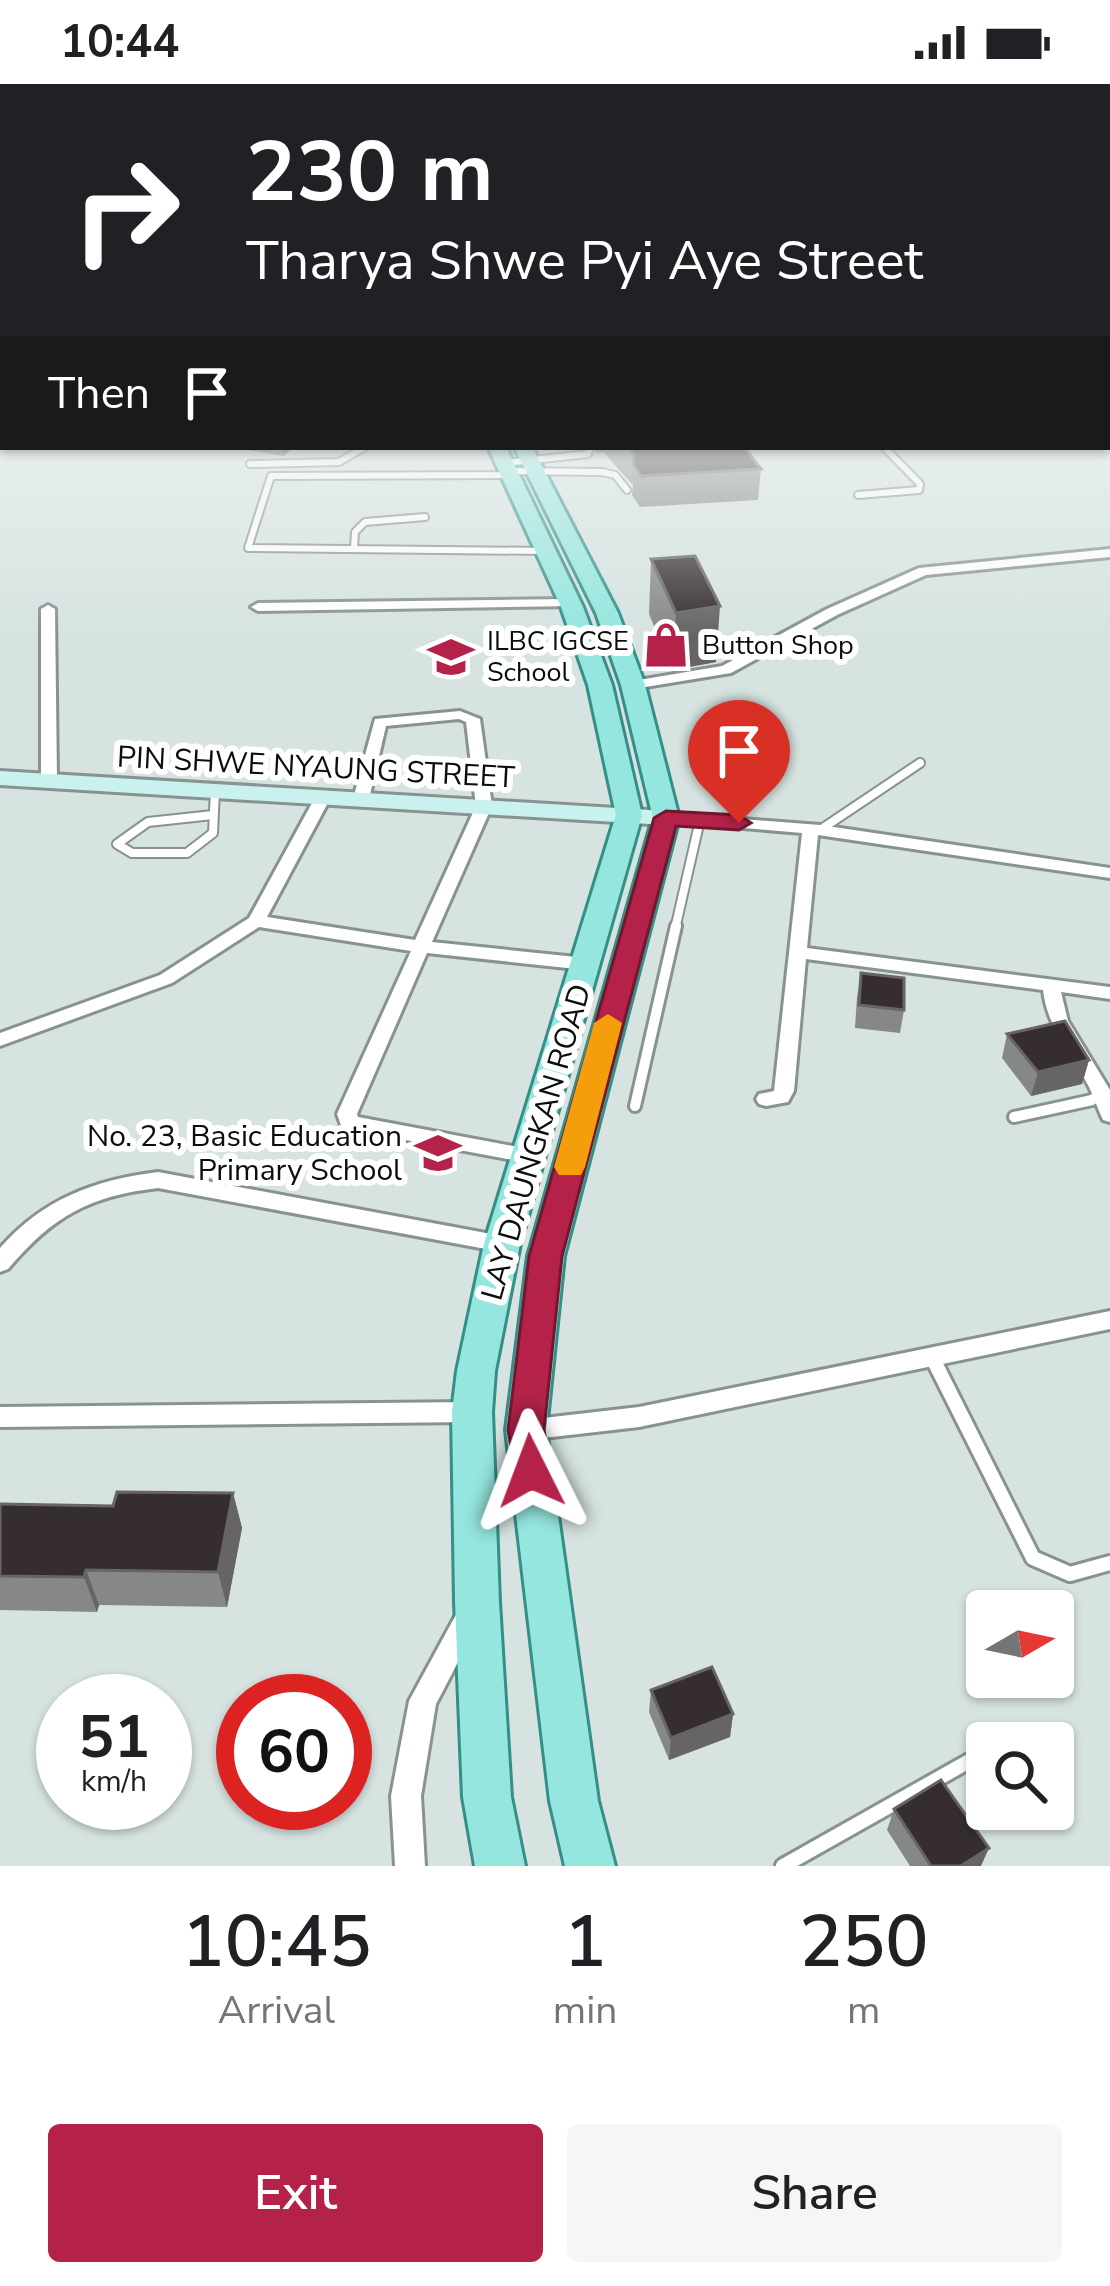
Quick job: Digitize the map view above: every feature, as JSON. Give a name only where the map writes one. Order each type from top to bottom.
[{"type":"main road","name":"LAY DAUNGKAN ROAD","points":[[518,468],[600,685],[629,815],[584,973],[526,1430],[574,1801],[590,1866]]},
{"type":"main road","name":"LAY DAUNGKAN ROAD","points":[[500,1866],[487,1797],[476,1602],[472,1412],[476,1370],[502,1244],[529,1156],[564,1111],[618,987],[666,818],[633,685],[603,604],[520,468]]},
{"type":"main road","points":[[571,605],[603,604]]},
{"type":"main road","points":[[584,973],[618,987]]},
{"type":"street","points":[[633,685],[726,670],[923,571],[1110,553]]},
{"type":"street","points":[[258,607],[571,605]]},
{"type":"street","points":[[48,609],[49,781]]},
{"type":"street","points":[[361,799],[380,722],[469,716],[484,806],[347,1114],[349,1123],[529,1156]]},
{"type":"street","name":"PIN SHWE NYAUNG STREET","points":[[0,778],[214,802],[323,796],[666,818]]},
{"type":"street","points":[[0,1040],[166,979],[256,921],[323,796]]},
{"type":"street","points":[[666,818],[815,831],[1110,873]]},
{"type":"street","points":[[766,1099],[781,1097],[784,1090],[815,831]]},
{"type":"street","points":[[256,921],[584,973]]},
{"type":"street","points":[[798,952],[1110,993]]},
{"type":"street","points":[[1051,985],[1052,1007],[1062,1034],[1092,1068],[1110,1115]]},
{"type":"street","points":[[0,1263],[64,1200],[117,1183],[158,1180],[502,1244]]},
{"type":"street","points":[[526,1430],[639,1417],[1110,1319]]},
{"type":"street","points":[[0,1417],[472,1412]]},
{"type":"street","points":[[410,1866],[406,1796],[423,1702],[476,1602]]},
{"type":"lane","points":[[391,468],[271,476],[248,548],[546,551]]},
{"type":"lane","points":[[574,468],[615,475],[627,490]]},
{"type":"lane","points":[[858,494],[919,490],[920,484],[905,468]]},
{"type":"lane","points":[[354,549],[355,532],[365,522],[425,517]]},
{"type":"lane","points":[[815,831],[920,763]]},
{"type":"lane","points":[[214,802],[213,833],[187,853],[132,853],[117,844],[128,829],[146,821],[214,802]]},
{"type":"lane","points":[[635,1106],[700,820]]},
{"type":"lane","points":[[1014,1117],[1092,1100],[1104,1091]]},
{"type":"lane","points":[[933,1359],[1033,1558],[1054,1575],[1081,1576],[1110,1563]]},
{"type":"lane","points":[[783,1866],[966,1763]]},
{"type":"building","points":[[636,468],[761,469],[641,476]]},
{"type":"building","points":[[695,556],[720,606],[676,613],[651,559]]},
{"type":"building","points":[[861,973],[904,978],[904,1010],[859,1005]]},
{"type":"building","points":[[1065,1021],[1089,1060],[1038,1072],[1007,1034]]},
{"type":"building","points":[[117,1492],[233,1493],[218,1572],[86,1570],[84,1577],[0,1576],[0,1504],[113,1506]]},
{"type":"building","points":[[712,1667],[733,1714],[671,1738],[651,1690]]},
{"type":"building","points":[[941,1780],[966,1815],[966,1830],[976,1830],[989,1848],[961,1866],[931,1866],[894,1809]]},
{"type":"slow traffic","points":[[570,1167],[608,1023]]},
{"type":"place","name":"Button Shop","points":[[666,645]]},
{"type":"place","name":"ILBC IGCSE School","points":[[451,657]]},
{"type":"place","name":"No. 23, Basic Education Primary School","points":[[438,1153]]},
{"type":"route","points":[[531,1471],[526,1430],[546,1256],[666,818],[739,823]]}]
